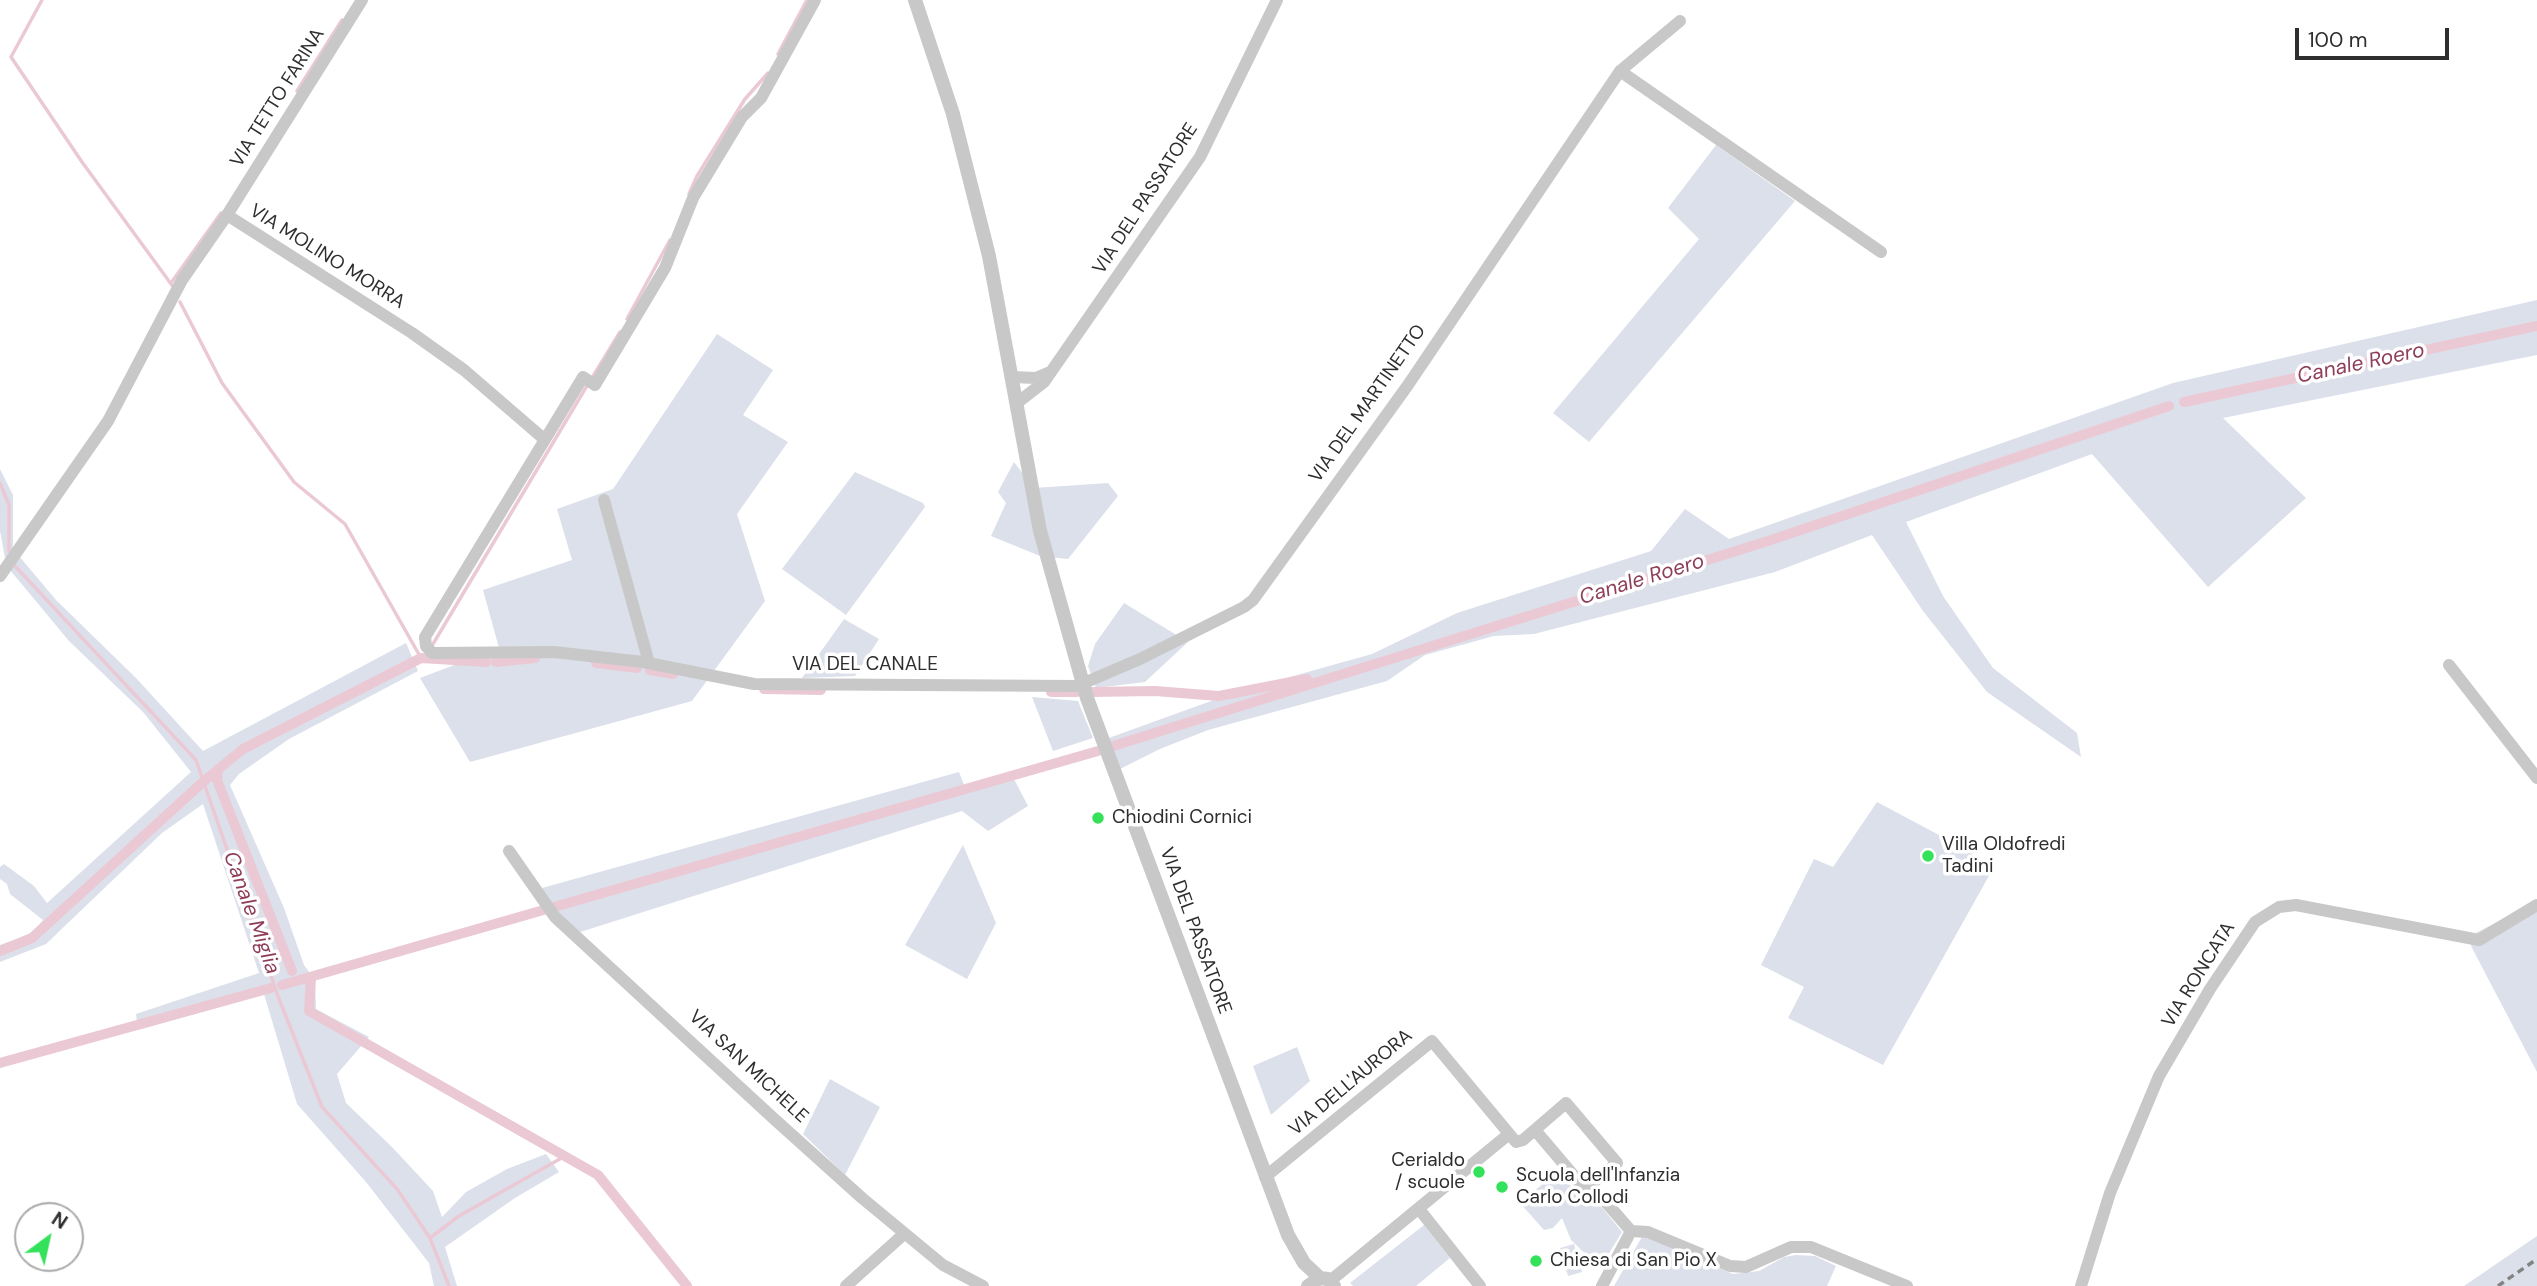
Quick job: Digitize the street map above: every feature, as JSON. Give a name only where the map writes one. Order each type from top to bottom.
[{"type":"street","name":"VIA TETTO FARINA","points":[[227,215],[362,0]]},
{"type":"street","points":[[544,439],[583,377],[596,385],[665,268],[692,198],[742,117],[761,98],[815,0]]},
{"type":"street","name":"VIA DEL PASSATORE","points":[[915,0],[961,145],[989,256],[1040,531],[1083,684],[1265,1177],[1288,1235],[1304,1263],[1308,1286]]},
{"type":"street","name":"VIA DEL PASSATORE","points":[[1017,403],[1051,372],[1200,157],[1277,0]]},
{"type":"street","name":"VIA DEL MARTINETTO","points":[[1083,684],[1140,659],[1253,600],[1408,385],[1620,71],[1680,20]]},
{"type":"street","points":[[1620,71],[1881,252]]},
{"type":"street","name":"VIA MOLINO MORRA","points":[[0,576],[108,421],[182,279],[227,215],[464,369],[544,439]]},
{"type":"street","points":[[1013,377],[1036,378],[1051,372]]},
{"type":"street","name":"VIA DEL CANALE","points":[[544,439],[425,636],[426,646],[436,654],[554,652],[649,663],[754,684],[1083,684]]},
{"type":"street","points":[[604,500],[649,663]]},
{"type":"street","points":[[2449,665],[2537,778]]},
{"type":"street","name":"VIA SAN MICHELE","points":[[509,851],[549,908],[772,1117],[904,1234],[943,1265],[984,1286]]},
{"type":"street","name":"VIA RONCATA","points":[[2081,1286],[2110,1193],[2160,1076],[2210,989],[2255,922],[2279,906],[2297,905],[2479,940],[2537,905]]},
{"type":"street","name":"VIA DELL'AURORA","points":[[1265,1177],[1432,1041],[1509,1134]]},
{"type":"street","points":[[1308,1286],[1328,1282],[1509,1134],[1516,1142],[1535,1130],[1566,1103],[1617,1163],[1585,1189],[1535,1130]]},
{"type":"street","points":[[1591,1185],[1631,1231],[1648,1232],[1738,1268],[1791,1247],[1811,1247],[1907,1286]]},
{"type":"street","points":[[1419,1209],[1480,1286]]},
{"type":"street","points":[[1602,1286],[1631,1231]]},
{"type":"street","points":[[846,1286],[904,1234]]},
{"type":"street","name":"VIA DEL PASSATORE","points":[[1304,1263],[1328,1282]]},
{"type":"shaded area","points":[[1716,145],[1795,201],[1589,442],[1553,413],[1699,239],[1668,208]]},
{"type":"shaded area","points":[[2537,300],[2537,355],[2223,418],[2306,498],[2208,587],[2092,454],[1906,522],[1943,596],[1993,668],[2077,733],[2081,757],[1987,692],[1923,611],[1872,535],[1775,572],[1534,634],[1494,636],[1425,655],[1387,681],[1208,730],[1160,749],[1118,770],[1106,739],[1236,692],[1372,654],[1457,613],[1651,551],[1685,509],[1729,539],[2173,383]]},
{"type":"shaded area","points":[[717,334],[773,370],[743,415],[788,442],[737,514],[765,601],[692,701],[470,762],[420,678],[499,648],[483,590],[572,560],[557,509],[613,489]]},
{"type":"shaded area","points":[[1014,462],[1034,488],[1108,483],[1118,496],[1068,559],[1040,556],[991,536],[1006,503],[998,492]]},
{"type":"shaded area","points":[[0,469],[13,495],[13,549],[5,558],[0,531]]},
{"type":"shaded area","points":[[855,472],[923,503],[925,507],[846,615],[782,569]]},
{"type":"shaded area","points":[[19,556],[56,600],[136,678],[203,751],[406,643],[418,671],[289,739],[239,774],[230,785],[284,908],[304,965],[315,980],[316,1009],[369,1037],[337,1074],[346,1103],[433,1191],[442,1217],[466,1192],[507,1169],[546,1154],[559,1172],[515,1198],[445,1247],[457,1286],[434,1286],[429,1263],[366,1182],[297,1104],[264,994],[138,1030],[136,1014],[259,973],[203,804],[162,833],[46,944],[0,962],[0,945],[31,934],[43,920],[10,894],[7,884],[0,879],[0,867],[4,864],[34,886],[47,903],[191,772],[143,712],[69,641],[10,570]]},
{"type":"shaded area","points":[[1124,603],[1188,642],[1145,682],[1096,688],[1088,666],[1095,644]]},
{"type":"shaded area","points":[[844,619],[879,639],[855,676],[802,678]]},
{"type":"shaded area","points":[[1032,697],[1078,701],[1093,738],[1053,751]]},
{"type":"shaded area","points":[[959,772],[967,792],[1013,777],[1028,806],[988,831],[962,811],[577,933],[559,917],[542,888]]},
{"type":"shaded area","points":[[1877,802],[1971,852],[1990,874],[1883,1065],[1788,1018],[1804,987],[1761,965],[1814,859],[1833,867]]},
{"type":"shaded area","points":[[963,845],[996,923],[967,979],[905,945]]},
{"type":"shaded area","points":[[2537,901],[2537,1072],[2471,946],[2472,935]]},
{"type":"shaded area","points":[[1297,1047],[1310,1081],[1271,1115],[1253,1066]]},
{"type":"shaded area","points":[[830,1079],[880,1107],[845,1175],[803,1134]]},
{"type":"shaded area","points":[[1558,1171],[1583,1200],[1591,1194],[1622,1232],[1600,1268],[1571,1240],[1562,1218],[1553,1228],[1544,1230],[1520,1203]]},
{"type":"shaded area","points":[[1424,1225],[1450,1258],[1416,1286],[1353,1286],[1350,1283]]},
{"type":"shaded area","points":[[1643,1235],[1733,1274],[1759,1271],[1784,1257],[1796,1255],[1815,1256],[1836,1266],[1827,1286],[1614,1286]]},
{"type":"shaded area","points":[[2537,1236],[2537,1286],[2464,1286]]},
{"type":"shaded area","points":[[1574,1244],[1582,1272],[1568,1276],[1560,1248]]},
{"type":"waterway","points":[[42,0],[11,57],[82,162],[174,288]]},
{"type":"waterway","points":[[778,54],[807,0]]},
{"type":"waterway","points":[[297,91],[342,20]]},
{"type":"waterway","points":[[689,194],[697,176],[745,99],[768,73]]},
{"type":"waterway","points":[[171,283],[221,213]]},
{"type":"waterway","points":[[627,319],[670,240]]},
{"type":"waterway","points":[[180,302],[222,383],[294,482],[345,524],[421,658]]},
{"type":"waterway","name":"Canale Roero","points":[[2184,402],[2537,326]]},
{"type":"waterway","points":[[592,378],[620,332]]},
{"type":"waterway","points":[[433,644],[588,384]]},
{"type":"waterway","name":"Canale Roero","points":[[1113,746],[1768,541],[2169,406]]},
{"type":"waterway","name":"Canale Miglia","points":[[0,483],[9,505],[9,551]]},
{"type":"waterway","name":"Canale Miglia","points":[[15,566],[196,760],[279,999],[322,1107],[397,1189],[430,1238],[449,1286]]},
{"type":"waterway","points":[[0,951],[32,938],[204,781],[243,749],[421,658],[486,662]]},
{"type":"waterway","points":[[496,662],[535,658]]},
{"type":"waterway","points":[[596,663],[637,668]]},
{"type":"waterway","points":[[650,670],[673,674]]},
{"type":"waterway","points":[[1091,692],[1155,691],[1219,696],[1307,679]]},
{"type":"waterway","points":[[764,689],[821,690]]},
{"type":"waterway","points":[[1051,692],[1077,692]]},
{"type":"waterway","points":[[282,985],[1098,751]]},
{"type":"waterway","points":[[218,769],[217,780],[292,971]]},
{"type":"waterway","points":[[311,977],[309,1011],[598,1175],[687,1286]]},
{"type":"waterway","points":[[0,1063],[271,988]]},
{"type":"waterway","points":[[430,1238],[459,1216],[565,1156]]},
{"type":"railway","points":[[2498,1286],[2537,1259]]},
{"type":"place","name":"Chiodini Cornici","points":[[1098,818]]},
{"type":"place","name":"Villa Oldofredi Tadini","points":[[1928,856]]},
{"type":"place","name":"Cerialdo / scuole","points":[[1479,1172]]},
{"type":"place","name":"Scuola dell'Infanzia Carlo Collodi","points":[[1502,1187]]},
{"type":"place","name":"Chiesa di San Pio X","points":[[1536,1261]]}]
